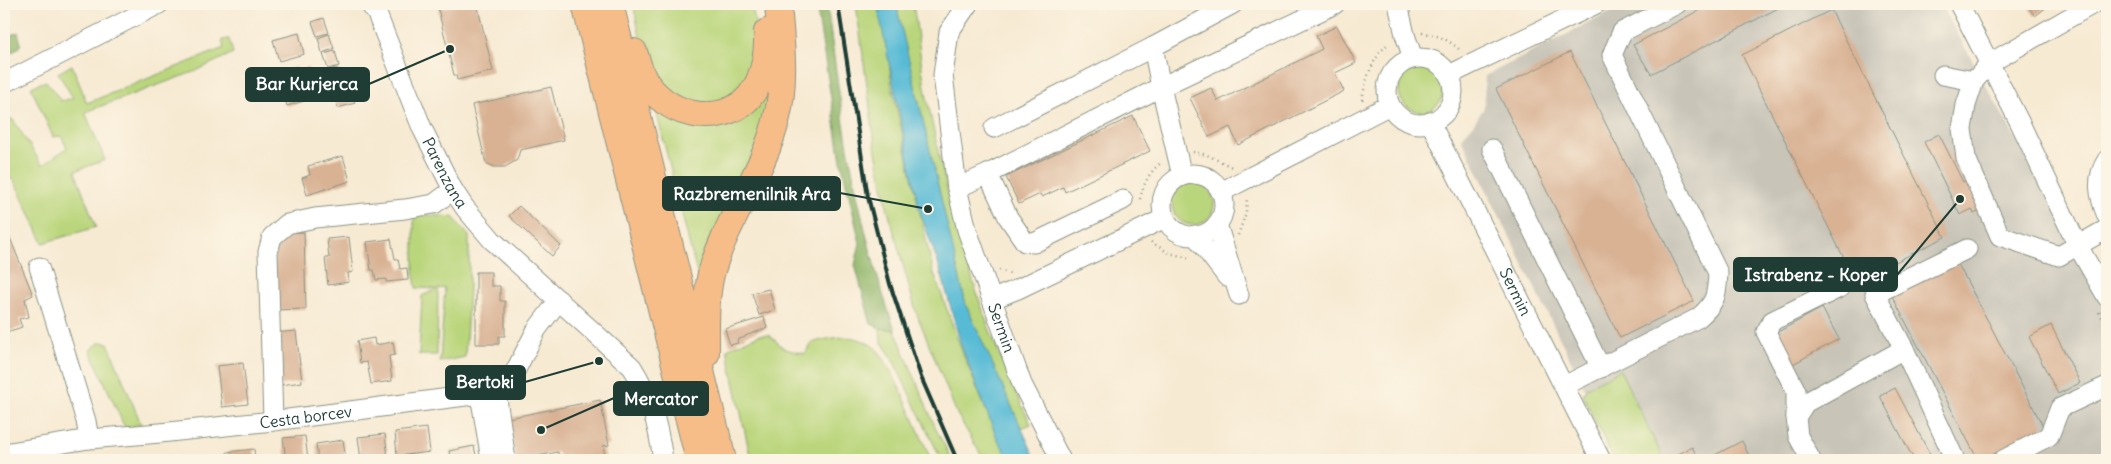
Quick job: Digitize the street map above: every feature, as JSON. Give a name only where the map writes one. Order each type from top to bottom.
[{"type":"highway","points":[[620,4],[644,81],[665,103],[690,114],[717,114],[742,103],[760,79],[766,56],[767,34],[762,4]]},
{"type":"highway","points":[[706,392],[706,322],[711,275],[731,223],[764,154],[777,117],[782,83],[778,4]]},
{"type":"highway","points":[[591,6],[706,392],[723,460]]},
{"type":"highway","points":[[591,6],[700,460]]},
{"type":"street","points":[[4,83],[156,4]]},
{"type":"street","name":"Sermin","points":[[968,4],[949,32],[944,76],[957,188],[967,230],[993,298],[1022,384],[1061,460]]},
{"type":"street","points":[[994,128],[1233,4]]},
{"type":"street","points":[[957,188],[1161,87],[1335,4]]},
{"type":"street","points":[[1398,4],[1405,36],[1413,58]]},
{"type":"street","points":[[1449,75],[1596,4]]},
{"type":"street","points":[[1564,386],[1698,318],[1710,309],[1717,294],[1718,273],[1612,56],[1622,32],[1676,4]]},
{"type":"street","points":[[1959,4],[1990,63],[2078,246],[2107,297]]},
{"type":"street","points":[[2084,6],[1990,63],[1974,81],[1966,105],[1962,129],[1966,158],[2000,236],[2059,256],[2107,230]]},
{"type":"street","name":"Parenzana","points":[[375,7],[422,128],[453,190],[465,208],[492,240],[632,367],[652,404],[663,460]]},
{"type":"street","points":[[1152,47],[1182,176]]},
{"type":"street","points":[[1413,58],[1430,59],[1438,62],[1449,75],[1453,94],[1451,103],[1439,118],[1421,124],[1403,119],[1390,105],[1387,96],[1390,76],[1404,62],[1413,58]]},
{"type":"street","points":[[1943,75],[1974,81]]},
{"type":"street","points":[[1221,192],[1390,105]]},
{"type":"street","name":"Sermin","points":[[1430,122],[1601,460]]},
{"type":"street","points":[[1492,149],[1600,368]]},
{"type":"street","points":[[2107,160],[2101,169],[2099,198],[2107,216]]},
{"type":"street","points":[[988,174],[1008,217],[1025,242],[1034,243],[1123,200]]},
{"type":"street","points":[[1198,174],[1206,177],[1213,181],[1221,192],[1223,210],[1217,224],[1207,232],[1195,236],[1177,231],[1165,218],[1162,202],[1164,193],[1168,186],[1182,176],[1198,174]]},
{"type":"street","points":[[273,421],[268,252],[272,237],[287,224],[315,218],[405,209],[434,204],[453,190]]},
{"type":"street","points":[[993,298],[1018,289],[1165,218]]},
{"type":"street","points":[[1195,236],[1212,256],[1239,295],[1217,224]]},
{"type":"street","points":[[1955,460],[1904,349],[1875,294],[1968,249]]},
{"type":"street","points":[[39,267],[86,421],[89,439]]},
{"type":"street","points":[[1811,460],[1798,436],[1796,391],[1766,332],[1772,320],[1841,287]]},
{"type":"street","points":[[488,393],[508,384],[537,329],[559,300]]},
{"type":"street","points":[[1796,417],[1804,403],[1904,349]]},
{"type":"street","points":[[2003,460],[2049,436],[2060,408],[2107,386]]},
{"type":"street","points":[[488,393],[491,460]]},
{"type":"street","points":[[488,393],[506,460]]},
{"type":"street","name":"Cesta borcev","points":[[4,454],[89,439],[273,421],[488,393]]},
{"type":"path","points":[[1361,108],[1369,70],[1381,50],[1396,38]]},
{"type":"path","points":[[1189,152],[1207,155],[1237,170]]},
{"type":"shaded area","points":[[1626,4],[1941,4],[2107,304],[2107,460],[1620,460],[1461,138],[1471,128],[1484,108],[1485,76]]},
{"type":"green space","points":[[633,4],[751,4],[756,24],[758,47],[756,61],[747,79],[735,91],[721,100],[705,103],[689,101],[674,95],[660,84],[646,61]]},
{"type":"green space","points":[[816,4],[827,4],[838,86],[860,210],[870,251],[895,330],[880,328],[871,324],[855,265],[860,243],[841,161]]},
{"type":"green space","points":[[856,4],[882,4],[892,87],[933,271],[965,359],[991,422],[1015,460],[984,460],[957,414],[916,312],[888,210],[876,152]]},
{"type":"green space","points":[[897,4],[913,4],[927,99],[958,233],[997,349],[1031,424],[1015,431],[975,341],[905,58]]},
{"type":"green space","points":[[18,32],[21,44],[18,49],[4,56],[4,34],[6,37]]},
{"type":"green space","points":[[229,39],[233,53],[196,71],[85,112],[105,160],[75,171],[96,227],[43,243],[14,180],[9,178],[4,180],[4,114],[14,121],[42,165],[67,148],[61,136],[53,137],[31,87],[46,81],[61,101],[73,98],[58,73],[72,65],[87,103],[224,48],[222,40]]},
{"type":"green space","points":[[1417,68],[1425,68],[1437,74],[1443,90],[1437,106],[1425,112],[1417,112],[1405,106],[1399,94],[1399,86],[1405,74]]},
{"type":"green space","points":[[772,75],[765,131],[699,282],[655,107],[712,126]]},
{"type":"green space","points":[[1193,183],[1208,189],[1214,204],[1208,219],[1193,225],[1178,219],[1172,204],[1178,189]]},
{"type":"green space","points":[[414,214],[453,217],[469,236],[469,289],[465,357],[440,362],[445,288],[438,289],[437,355],[419,355],[422,296],[437,289],[416,288],[414,273]]},
{"type":"green space","points":[[880,328],[895,330],[936,429],[952,460],[942,460],[938,453],[891,356],[881,341]]},
{"type":"green space","points":[[759,335],[769,335],[785,349],[805,354],[811,343],[843,337],[859,339],[874,347],[888,366],[931,460],[751,460],[727,349]]},
{"type":"green space","points":[[100,342],[108,343],[141,424],[125,428],[90,350]]},
{"type":"green space","points":[[1620,370],[1664,460],[1614,460],[1583,395],[1586,388]]},
{"type":"water","points":[[877,4],[896,4],[966,305],[1036,460],[1010,460],[997,438],[962,348],[940,269],[919,209]]},
{"type":"building","points":[[459,4],[477,4],[493,71],[457,80],[456,75],[454,75],[438,9]]},
{"type":"building","points":[[1711,4],[1786,4],[1651,74],[1633,45]]},
{"type":"building","points":[[2026,4],[2051,4],[2035,16]]},
{"type":"building","points":[[1831,10],[1945,237],[1856,282],[1742,55]]},
{"type":"building","points":[[324,18],[329,33],[317,36],[312,22]]},
{"type":"building","points":[[1337,26],[1356,63],[1335,73],[1344,91],[1238,145],[1230,127],[1209,137],[1190,98],[1211,88],[1218,101],[1322,49],[1316,36]]},
{"type":"building","points":[[299,33],[304,54],[279,61],[273,40]]},
{"type":"building","points":[[329,34],[334,49],[322,53],[318,38]]},
{"type":"building","points":[[335,51],[339,66],[328,69],[323,54]]},
{"type":"building","points":[[1570,52],[1694,301],[1620,338],[1496,89]]},
{"type":"building","points":[[296,67],[297,71],[308,67],[317,97],[287,106],[280,83],[289,80],[286,71]]},
{"type":"building","points":[[336,68],[344,73],[355,103],[338,108],[326,71]]},
{"type":"building","points":[[551,87],[564,140],[520,150],[517,160],[505,167],[495,167],[486,163],[472,105]]},
{"type":"building","points":[[1133,116],[1150,151],[1065,192],[1063,187],[1042,197],[1040,194],[1019,204],[1006,177]]},
{"type":"building","points":[[1939,134],[1963,182],[1981,173],[1996,202],[1974,214],[1972,209],[1960,215],[1924,142]]},
{"type":"building","points":[[343,156],[350,181],[307,195],[302,178],[310,175],[308,166]]},
{"type":"building","points":[[519,206],[561,246],[552,256],[509,216]]},
{"type":"building","points":[[4,223],[33,295],[25,299],[29,317],[19,319],[22,327],[4,333]]},
{"type":"building","points":[[304,232],[306,309],[274,310],[274,252],[284,233]]},
{"type":"building","points":[[349,237],[353,272],[348,273],[349,282],[328,285],[325,258],[329,258],[327,239]]},
{"type":"building","points":[[391,239],[395,259],[398,259],[400,269],[407,268],[408,280],[386,282],[386,279],[376,280],[374,270],[371,270],[367,242]]},
{"type":"building","points":[[1957,262],[2044,428],[1983,460],[1978,460],[1892,296]]},
{"type":"building","points":[[476,272],[491,272],[491,286],[500,286],[500,301],[505,301],[505,336],[499,336],[499,344],[476,344]]},
{"type":"building","points":[[769,289],[775,310],[759,315],[752,293]]},
{"type":"building","points":[[1822,308],[1839,339],[1793,364],[1776,333]]},
{"type":"building","points":[[764,317],[767,328],[745,336],[737,340],[738,343],[730,345],[725,329]]},
{"type":"building","points":[[2051,325],[2080,383],[2058,394],[2029,337]]},
{"type":"building","points":[[296,331],[302,382],[281,385],[275,333]]},
{"type":"building","points":[[374,338],[375,345],[393,342],[395,355],[389,356],[392,381],[371,384],[367,362],[360,363],[357,341]]},
{"type":"building","points":[[243,363],[248,404],[222,407],[217,366]]},
{"type":"building","points":[[1895,388],[1933,460],[1914,460],[1880,396]]},
{"type":"building","points":[[600,400],[609,445],[603,446],[606,460],[559,460],[558,452],[516,460],[508,418]]},
{"type":"building","points":[[427,428],[430,452],[397,456],[395,432]]},
{"type":"building","points":[[385,434],[388,458],[361,460],[358,437]]},
{"type":"building","points":[[305,436],[308,460],[286,460],[283,438]]},
{"type":"building","points":[[343,440],[346,460],[318,460],[316,444]]},
{"type":"building","points":[[1742,441],[1751,460],[1715,460],[1713,456]]},
{"type":"building","points":[[474,446],[477,460],[451,460],[449,451]]},
{"type":"building","points":[[1692,447],[1699,460],[1667,460]]},
{"type":"building","points":[[254,449],[255,460],[228,460],[227,452]]},
{"type":"railway","points":[[838,4],[868,197],[890,284],[921,377],[957,460]]},
{"type":"place","name":"Bar Kurjerca","points":[[450,49]]},
{"type":"place","name":"Istrabenz - Koper","points":[[1960,199]]},
{"type":"place","name":"Razbremenilnik Ara","points":[[928,209]]},
{"type":"place","name":"Bertoki","points":[[599,361]]},
{"type":"place","name":"Mercator","points":[[541,430]]}]
